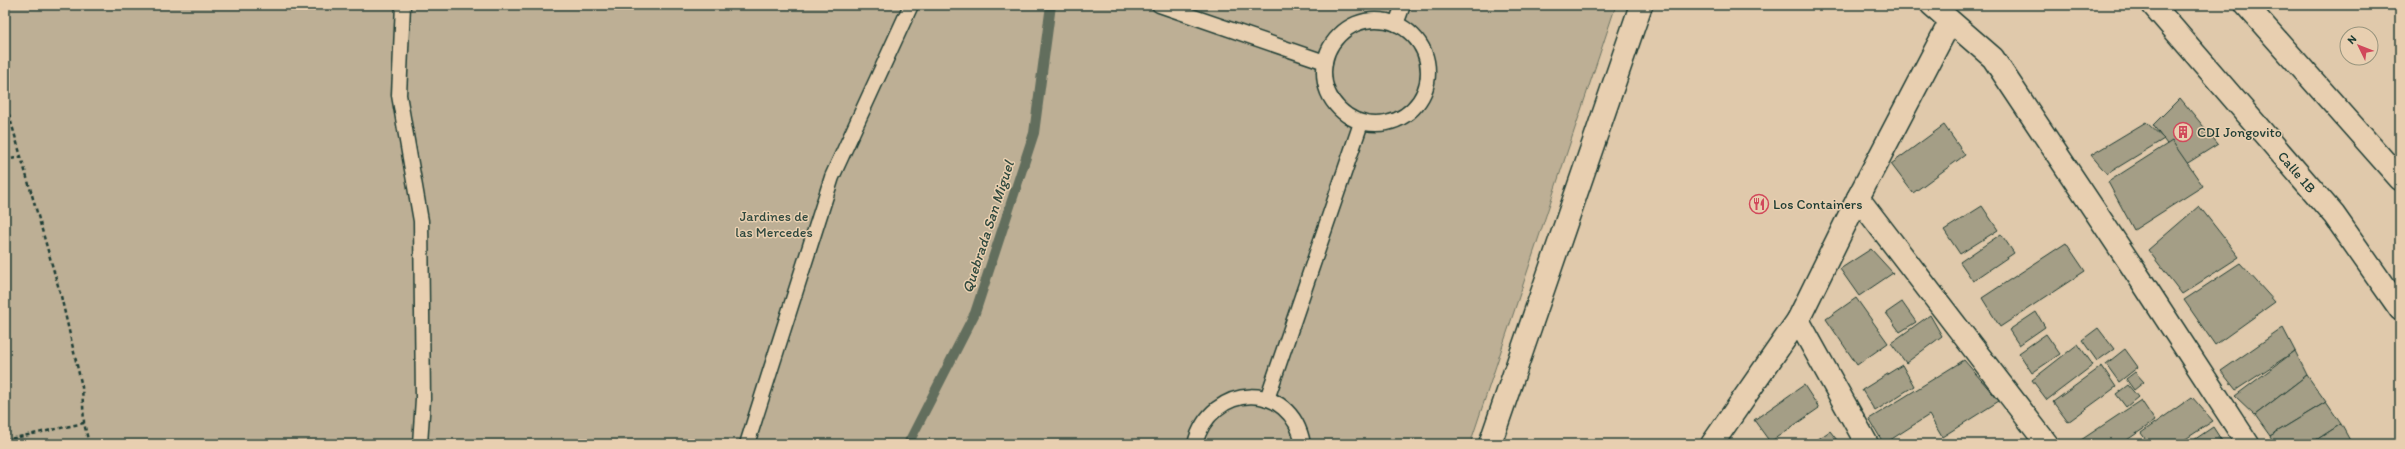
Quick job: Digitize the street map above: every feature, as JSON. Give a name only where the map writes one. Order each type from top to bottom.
[{"type":"street","points":[[1490,444],[1641,5]]},
{"type":"street","points":[[1932,5],[1993,58],[2248,444]]},
{"type":"street","name":"Calle 1B","points":[[2153,5],[2334,215],[2400,309]]},
{"type":"street","points":[[2246,5],[2400,179]]},
{"type":"street","points":[[1712,444],[1798,320],[1858,198],[1950,22]]},
{"type":"street","points":[[1858,198],[2047,444]]},
{"type":"street","points":[[1798,320],[1867,444]]},
{"type":"lane","points":[[403,5],[399,95],[421,221],[423,399],[420,444]]},
{"type":"lane","points":[[747,444],[832,177],[911,5]]},
{"type":"lane","points":[[1159,5],[1325,62]]},
{"type":"lane","points":[[1396,24],[1403,5]]},
{"type":"lane","points":[[1379,20],[1396,24],[1412,33],[1422,47],[1426,56],[1428,74],[1426,88],[1418,104],[1405,116],[1388,123],[1361,123],[1345,114],[1335,104],[1326,88],[1325,62],[1333,43],[1340,34],[1355,24],[1379,20]]},
{"type":"lane","points":[[1267,399],[1361,123]]},
{"type":"lane","points":[[1195,444],[1199,429],[1211,412],[1227,400],[1248,395],[1277,403],[1291,415],[1298,425],[1303,444]]},
{"type":"path","points":[[5,101],[64,312],[82,387],[84,422],[89,444]]},
{"type":"path","points":[[5,160],[21,157]]},
{"type":"path","points":[[5,440],[84,422]]},
{"type":"green space","name":"Jardines de las Mercedes","points":[[5,5],[1616,5],[1470,444],[5,444]]},
{"type":"building","name":"CDI Jongovito","points":[[2180,98],[2218,144],[2183,166],[2153,125]]},
{"type":"building","points":[[2146,122],[2164,139],[2107,174],[2091,155]]},
{"type":"building","points":[[1944,125],[1965,155],[1913,193],[1891,164]]},
{"type":"building","points":[[2172,141],[2203,186],[2134,230],[2108,182]]},
{"type":"building","points":[[1982,206],[1998,230],[1960,254],[1944,230]]},
{"type":"building","points":[[2199,206],[2239,257],[2182,294],[2148,250]]},
{"type":"building","points":[[2001,234],[2014,253],[1973,281],[1960,262]]},
{"type":"building","points":[[2066,243],[2085,271],[2000,327],[1982,298]]},
{"type":"building","points":[[1871,249],[1893,273],[1859,296],[1840,269]]},
{"type":"building","points":[[2240,263],[2275,302],[2215,345],[2184,300]]},
{"type":"building","points":[[1856,298],[1888,343],[1857,365],[1826,319]]},
{"type":"building","points":[[1902,302],[1916,322],[1900,332],[1886,313]]},
{"type":"building","points":[[2036,312],[2045,327],[2019,345],[2009,330]]},
{"type":"building","points":[[1930,315],[1942,336],[1906,363],[1891,343]]},
{"type":"building","points":[[2098,328],[2114,349],[2097,361],[2082,340]]},
{"type":"building","points":[[2283,328],[2295,351],[2236,390],[2221,371]]},
{"type":"building","points":[[2046,334],[2060,354],[2032,373],[2019,353]]},
{"type":"building","points":[[2078,344],[2093,365],[2047,400],[2032,380]]},
{"type":"building","points":[[2125,349],[2138,367],[2119,382],[2106,364]]},
{"type":"building","points":[[2295,351],[2307,375],[2255,415],[2235,396]]},
{"type":"building","points":[[1964,360],[1999,401],[1942,437],[1929,415],[1884,444],[1869,419]]},
{"type":"building","points":[[1902,365],[1914,386],[1875,411],[1862,390]]},
{"type":"building","points":[[2102,366],[2116,387],[2068,422],[2053,402]]},
{"type":"building","points":[[2135,372],[2144,382],[2134,390],[2126,379]]},
{"type":"building","points":[[2307,375],[2326,402],[2270,436],[2255,415]]},
{"type":"building","points":[[1804,385],[1819,408],[1770,442],[1754,420]]},
{"type":"building","points":[[2128,385],[2138,397],[2126,407],[2116,394]]},
{"type":"building","points":[[2192,397],[2213,421],[2178,444],[2149,444],[2141,433]]},
{"type":"building","points":[[2141,400],[2155,421],[2121,444],[2075,444]]},
{"type":"building","points":[[2326,402],[2341,424],[2310,444],[2275,444],[2270,436]]},
{"type":"building","points":[[2341,424],[2352,444],[2310,444]]},
{"type":"building","points":[[2213,427],[2224,444],[2188,444]]},
{"type":"building","points":[[1830,431],[1840,444],[1811,444]]},
{"type":"waterway","name":"Quebrada San Miguel","points":[[908,444],[975,313],[1034,133],[1051,5]]},
{"type":"place","name":"CDI Jongovito","points":[[2183,132]]},
{"type":"place","name":"Los Containers","points":[[1759,204]]}]
